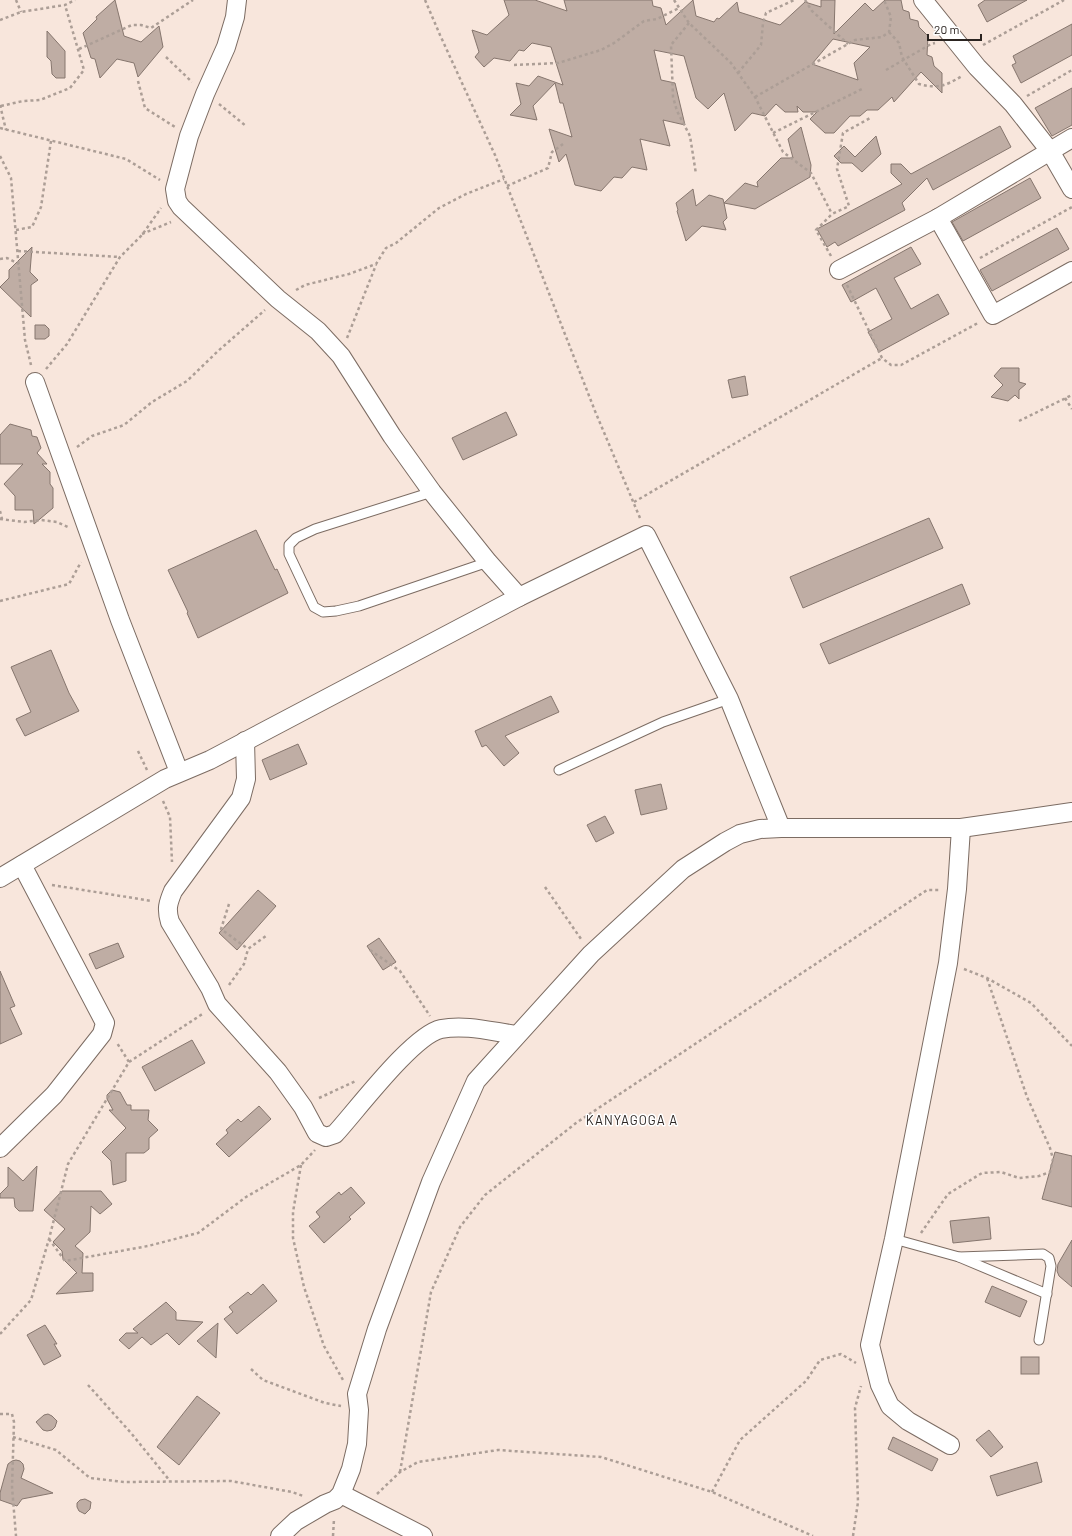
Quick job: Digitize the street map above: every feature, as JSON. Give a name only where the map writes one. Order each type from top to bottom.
[{"type":"street","points":[[237,0],[235,17],[226,47],[205,94],[189,136],[175,189],[180,207],[278,299],[318,331],[340,356],[392,436],[432,492],[488,562],[519,597]]},
{"type":"street","points":[[923,0],[972,61],[1012,104],[1050,151],[1072,189]]},
{"type":"street","points":[[839,270],[938,218],[1072,138]]},
{"type":"street","points":[[938,218],[993,315],[1072,271]]},
{"type":"street","points":[[35,382],[120,620],[179,772]]},
{"type":"street","points":[[0,878],[179,772],[210,760],[519,597],[646,535],[729,699],[781,828]]},
{"type":"street","points":[[245,742],[246,779],[241,798],[170,897],[167,913],[170,922],[216,1000],[278,1072],[303,1107],[318,1133],[326,1137],[336,1134],[394,1066],[427,1035],[439,1029],[457,1027],[517,1035]]},
{"type":"street","points":[[280,1536],[296,1521],[325,1504],[335,1500],[341,1494],[352,1469],[356,1450],[358,1402],[377,1329],[431,1182],[476,1081],[591,954],[683,869],[740,834],[760,829],[961,828],[1072,812]]},
{"type":"street","points":[[950,1444],[908,1421],[890,1406],[880,1385],[870,1345],[894,1240],[948,963],[957,889],[961,828]]},
{"type":"street","points":[[0,1148],[54,1095],[102,1034],[105,1023],[22,865]]},
{"type":"street","points":[[341,1494],[423,1536]]},
{"type":"lane","points":[[432,492],[315,529],[296,538],[289,545],[289,554],[314,607],[323,612],[359,606],[488,562]]},
{"type":"lane","points":[[559,770],[663,722],[729,699]]},
{"type":"lane","points":[[894,1240],[959,1256],[1047,1294]]},
{"type":"lane","points":[[959,1256],[1043,1254],[1049,1258],[1051,1266],[1039,1340]]},
{"type":"path","points":[[16,0],[21,12]]},
{"type":"path","points":[[0,20],[21,12],[65,6],[75,0]]},
{"type":"path","points":[[79,49],[132,25],[141,25],[151,28],[193,0]]},
{"type":"path","points":[[425,0],[495,155],[595,410],[634,502],[646,535]]},
{"type":"path","points":[[674,0],[689,23],[731,63],[755,97],[783,152],[810,173],[832,214]]},
{"type":"path","points":[[738,73],[761,45],[763,23],[766,12],[794,0]]},
{"type":"path","points":[[805,0],[812,11],[848,44]]},
{"type":"path","points":[[755,97],[856,40],[882,37],[889,32],[891,17],[884,0]]},
{"type":"path","points":[[889,32],[899,43],[902,57],[919,84],[934,88],[951,83],[972,61],[1064,0]]},
{"type":"path","points":[[6,130],[0,105],[40,100],[70,88],[84,70],[65,6]]},
{"type":"path","points":[[514,65],[558,63],[601,50],[614,43],[644,21],[657,19],[679,8]]},
{"type":"path","points":[[689,23],[671,45],[673,97],[677,111],[690,136],[696,174]]},
{"type":"path","points":[[886,70],[931,44],[941,43]]},
{"type":"path","points":[[1012,104],[1072,70]]},
{"type":"path","points":[[138,81],[145,108],[189,136]]},
{"type":"path","points":[[773,133],[862,89]]},
{"type":"path","points":[[872,117],[843,133],[837,169],[849,206],[832,214],[816,230],[839,270],[882,358],[891,365],[901,365],[993,315]]},
{"type":"path","points":[[0,128],[126,159],[175,189],[142,235],[120,257],[67,344],[35,382]]},
{"type":"path","points":[[16,230],[32,227],[41,207],[51,141]]},
{"type":"path","points":[[507,186],[548,168],[552,152],[563,144]]},
{"type":"path","points":[[0,156],[11,178],[25,340],[35,382]]},
{"type":"path","points":[[340,356],[376,264],[386,248],[396,243],[439,208],[466,194],[504,179]]},
{"type":"path","points":[[965,266],[1072,207]]},
{"type":"path","points":[[142,235],[188,214]]},
{"type":"path","points":[[18,251],[120,257]]},
{"type":"path","points":[[0,259],[7,258],[19,265]]},
{"type":"path","points":[[62,458],[92,436],[124,425],[152,402],[187,381],[218,351],[278,299],[305,285],[348,274],[376,264]]},
{"type":"path","points":[[634,502],[882,358]]},
{"type":"path","points":[[1019,421],[1072,395]]},
{"type":"path","points":[[1065,398],[1072,409]]},
{"type":"path","points":[[0,511],[1,519],[24,522],[42,520],[57,522],[92,541],[69,584],[0,601]]},
{"type":"path","points":[[31,882],[170,897],[170,817],[138,751]]},
{"type":"path","points":[[545,887],[591,954]]},
{"type":"path","points":[[400,1472],[431,1292],[460,1227],[486,1195],[576,1123],[927,890],[957,889]]},
{"type":"path","points":[[229,904],[221,929],[248,949]]},
{"type":"path","points":[[0,1334],[31,1300],[49,1239],[68,1164],[129,1062],[216,1000],[223,993],[244,964],[248,949],[266,936]]},
{"type":"path","points":[[370,950],[400,972],[439,1029]]},
{"type":"path","points":[[948,963],[987,978],[1031,1003],[1072,1046]]},
{"type":"path","points":[[914,1244],[948,1194],[982,1173],[1001,1172],[1019,1178],[1039,1176],[1050,1172],[1053,1159],[1050,1148],[1027,1097],[987,978]]},
{"type":"path","points":[[105,1023],[129,1062]]},
{"type":"path","points":[[303,1107],[357,1080]]},
{"type":"path","points":[[49,1239],[65,1261],[148,1246],[198,1233],[246,1197],[301,1165],[326,1137]]},
{"type":"path","points":[[301,1165],[293,1212],[293,1238],[304,1287],[324,1346],[342,1379],[358,1402]]},
{"type":"path","points":[[712,1492],[740,1440],[806,1381],[820,1360],[841,1354],[859,1365]]},
{"type":"path","points":[[252,1369],[263,1380],[325,1403],[358,1402]]},
{"type":"path","points":[[853,1536],[858,1502],[856,1408],[862,1382]]},
{"type":"path","points":[[88,1385],[170,1482]]},
{"type":"path","points":[[0,1414],[12,1414],[14,1422],[12,1487],[16,1536]]},
{"type":"path","points":[[13,1437],[56,1450],[90,1478],[124,1482],[231,1481],[292,1492],[325,1504]]},
{"type":"path","points":[[365,1505],[400,1472],[418,1462],[498,1450],[587,1456],[601,1457],[712,1492],[813,1536]]},
{"type":"building","points":[[115,0],[124,36],[141,42],[159,26],[163,47],[138,77],[134,63],[117,59],[100,78],[95,59],[91,58],[83,33],[97,19],[96,17]]},
{"type":"building","points":[[504,0],[535,0],[567,11],[564,0],[652,0],[653,6],[661,8],[666,25],[693,0],[696,16],[714,22],[737,2],[739,12],[780,25],[805,2],[821,7],[821,0],[835,0],[834,34],[865,3],[873,11],[885,0],[901,0],[903,10],[909,12],[910,19],[918,21],[919,27],[928,36],[927,55],[932,57],[934,66],[942,73],[942,93],[921,72],[894,102],[892,97],[878,110],[867,110],[860,116],[850,116],[834,133],[825,133],[810,119],[817,112],[803,112],[797,106],[798,112],[785,112],[776,104],[765,116],[752,113],[735,131],[724,93],[708,109],[696,98],[684,56],[654,50],[661,80],[675,83],[685,125],[663,120],[670,146],[640,139],[647,170],[632,167],[622,178],[614,177],[601,191],[575,185],[566,154],[559,162],[549,129],[572,137],[563,103],[560,103],[555,83],[533,106],[537,120],[510,115],[521,104],[516,83],[529,86],[538,76],[563,85],[551,47],[532,43],[524,51],[519,50],[510,61],[494,58],[484,67],[475,57],[479,52],[472,30],[487,35],[509,15]],"holes":[[[833,39],[870,47],[854,63],[858,80],[812,64]]]},
{"type":"building","points":[[985,0],[1027,0],[987,22],[978,5]]},
{"type":"building","points":[[1072,24],[1072,55],[1021,83],[1012,65],[1016,63],[1013,56]]},
{"type":"building","points":[[47,31],[65,51],[65,78],[56,78],[52,74],[51,61],[47,57]]},
{"type":"building","points":[[1072,88],[1072,125],[1052,136],[1035,108]]},
{"type":"building","points":[[1000,126],[1011,147],[933,190],[927,178],[902,203],[905,210],[838,246],[835,242],[827,247],[817,229],[902,184],[891,173],[891,164],[901,164],[911,174]]},
{"type":"building","points":[[801,127],[811,165],[810,177],[755,209],[724,203],[745,183],[758,187],[757,182],[781,158],[793,158],[788,139]]},
{"type":"building","points":[[876,136],[881,154],[862,172],[852,163],[841,163],[834,156],[844,146],[855,157]]},
{"type":"building","points":[[1030,178],[1041,198],[963,241],[952,222]]},
{"type":"building","points":[[693,189],[696,206],[709,195],[723,199],[727,218],[723,222],[726,230],[702,226],[686,241],[676,203]]},
{"type":"building","points":[[1057,228],[1069,249],[992,291],[980,270]]},
{"type":"building","points":[[32,247],[30,272],[38,280],[31,285],[31,317],[0,287],[9,278],[9,270]]},
{"type":"building","points":[[911,247],[921,264],[894,278],[911,309],[938,294],[949,314],[879,352],[868,332],[892,319],[876,288],[851,302],[842,285]]},
{"type":"building","points":[[35,325],[45,325],[49,329],[49,336],[45,339],[35,339]]},
{"type":"building","points":[[1001,368],[1019,368],[1019,382],[1026,384],[1019,390],[1019,399],[1015,395],[1008,401],[991,397],[1003,385],[994,376]]},
{"type":"building","points":[[745,376],[748,395],[732,398],[728,380]]},
{"type":"building","points":[[506,412],[517,435],[463,460],[452,438]]},
{"type":"building","points":[[10,424],[31,430],[32,436],[37,437],[41,448],[37,453],[47,464],[42,464],[50,472],[50,484],[53,488],[53,508],[34,524],[33,510],[15,510],[15,496],[4,484],[23,464],[0,464],[0,435]]},
{"type":"building","points":[[929,518],[943,548],[803,608],[790,577]]},
{"type":"building","points":[[256,530],[288,593],[198,638],[187,613],[188,612],[168,570]]},
{"type":"building","points":[[962,584],[970,604],[829,664],[820,644]]},
{"type":"building","points":[[51,650],[69,693],[79,711],[25,736],[16,719],[31,712],[11,667]]},
{"type":"building","points":[[551,696],[559,712],[505,736],[519,753],[504,766],[486,745],[482,747],[475,731]]},
{"type":"building","points":[[298,744],[307,764],[270,780],[262,760]]},
{"type":"building","points":[[661,784],[667,809],[641,815],[635,790]]},
{"type":"building","points":[[605,816],[614,833],[596,842],[587,825]]},
{"type":"building","points":[[258,890],[276,906],[237,950],[219,933]]},
{"type":"building","points":[[379,938],[396,962],[383,970],[367,946]]},
{"type":"building","points":[[118,943],[124,957],[96,969],[89,954]]},
{"type":"building","points":[[0,971],[15,1006],[10,1008],[22,1034],[0,1044]]},
{"type":"building","points":[[192,1040],[205,1063],[155,1091],[142,1067]]},
{"type":"building","points":[[112,1090],[120,1092],[127,1105],[131,1105],[131,1110],[149,1110],[148,1120],[158,1130],[149,1138],[149,1149],[144,1153],[126,1153],[126,1181],[113,1185],[111,1161],[102,1152],[126,1128],[109,1110],[113,1110],[107,1099],[107,1095]]},
{"type":"building","points":[[259,1106],[271,1119],[229,1157],[216,1144],[228,1133],[226,1130],[238,1119],[241,1122]]},
{"type":"building","points":[[1055,1152],[1072,1156],[1072,1207],[1042,1199]]},
{"type":"building","points":[[37,1166],[33,1211],[19,1211],[15,1207],[14,1198],[0,1198],[0,1194],[8,1186],[8,1167],[23,1181]]},
{"type":"building","points":[[351,1187],[365,1203],[349,1217],[351,1219],[324,1243],[309,1226],[320,1217],[316,1212],[339,1192],[341,1195]]},
{"type":"building","points":[[62,1191],[101,1191],[112,1204],[100,1214],[91,1206],[90,1232],[75,1246],[83,1253],[82,1273],[93,1273],[93,1291],[56,1294],[77,1273],[63,1259],[62,1251],[53,1242],[65,1229],[44,1210]]},
{"type":"building","points":[[989,1217],[991,1239],[953,1243],[950,1221]]},
{"type":"building","points":[[1072,1240],[1072,1287],[1059,1276],[1057,1271],[1058,1264]]},
{"type":"building","points":[[263,1284],[277,1301],[237,1334],[224,1319],[233,1312],[229,1307],[248,1292],[251,1295]]},
{"type":"building","points":[[992,1286],[1027,1301],[1020,1317],[985,1302]]},
{"type":"building","points":[[166,1302],[176,1312],[176,1320],[203,1322],[179,1345],[167,1333],[151,1345],[142,1337],[129,1349],[119,1340],[126,1333],[138,1333],[133,1329]]},
{"type":"building","points":[[218,1323],[216,1358],[197,1341]]},
{"type":"building","points":[[45,1325],[57,1344],[54,1344],[61,1356],[44,1365],[27,1335]]},
{"type":"building","points":[[1021,1357],[1039,1357],[1039,1374],[1021,1374]]},
{"type":"building","points":[[197,1396],[220,1413],[179,1465],[157,1447]]},
{"type":"building","points":[[48,1414],[57,1421],[52,1430],[47,1431],[43,1430],[36,1422],[44,1415]]},
{"type":"building","points":[[989,1430],[1003,1447],[991,1457],[976,1440]]},
{"type":"building","points":[[893,1437],[938,1459],[932,1471],[888,1449]]},
{"type":"building","points":[[16,1460],[23,1464],[24,1469],[21,1478],[53,1493],[22,1499],[17,1506],[0,1500],[0,1493],[8,1464]]},
{"type":"building","points":[[1037,1462],[1042,1482],[997,1496],[990,1476]]},
{"type":"building","points":[[85,1499],[91,1502],[90,1509],[85,1514],[79,1511],[77,1503],[80,1500]]},
{"type":"district","name":"KANYAGOGA A","points":[[632,1120]]}]
